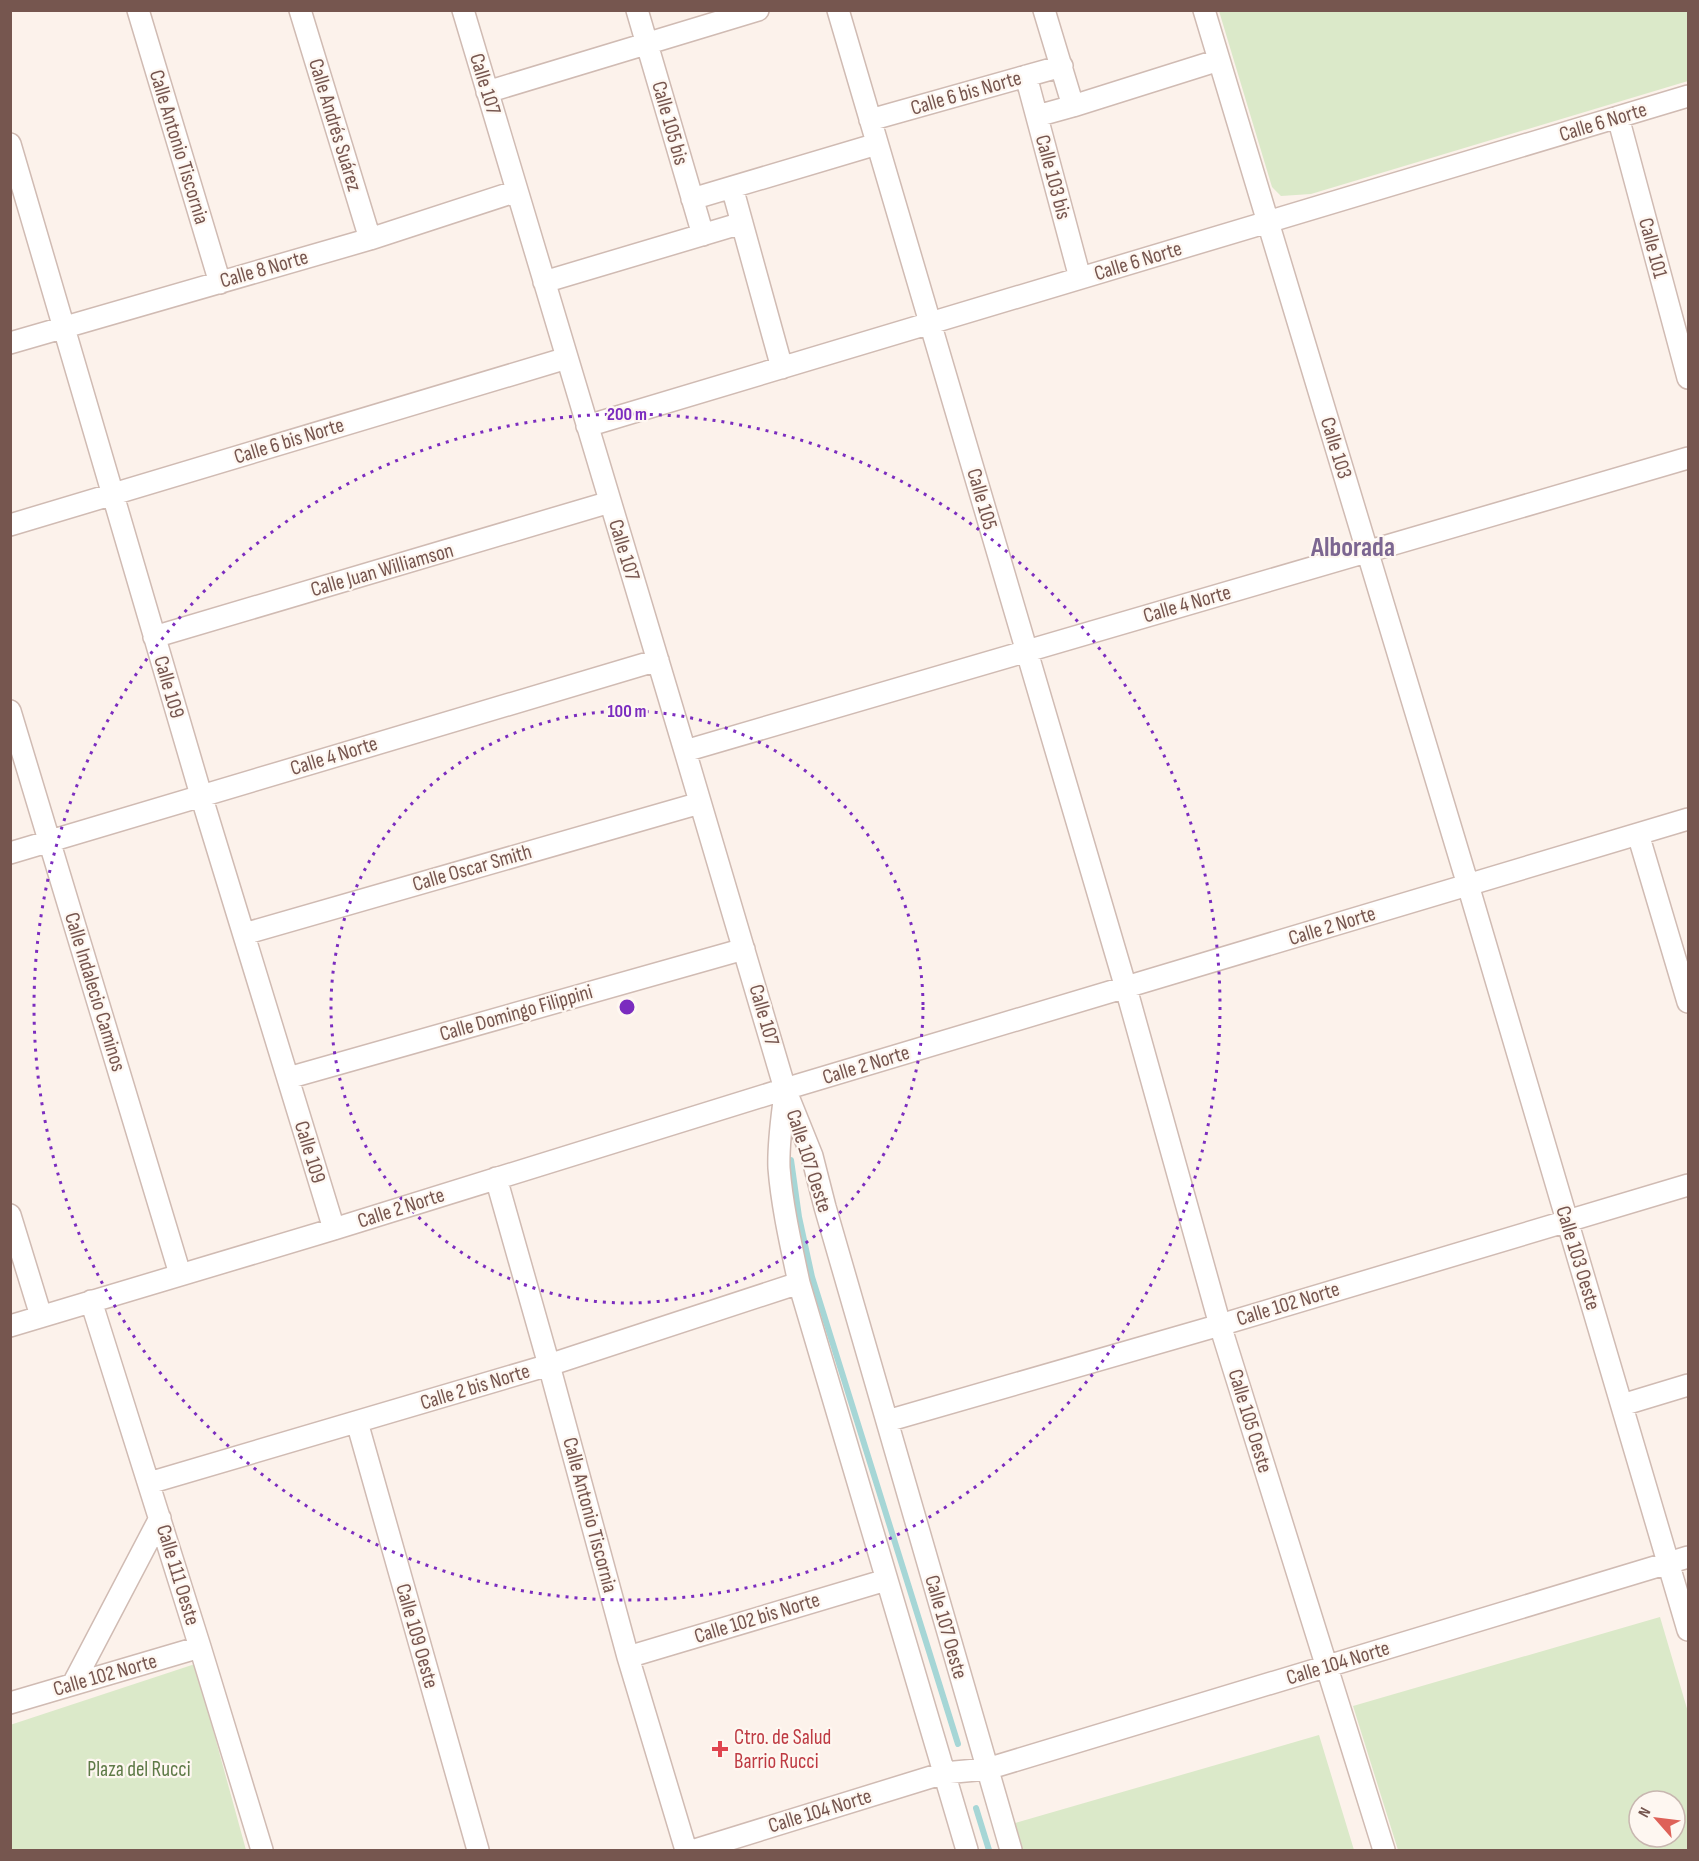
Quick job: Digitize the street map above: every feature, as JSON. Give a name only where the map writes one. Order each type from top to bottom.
[{"type":"street","name":"Calle Antonio Tiscornia","points":[[138,10],[220,283]]},
{"type":"street","name":"Calle Andrés Suárez","points":[[300,10],[370,238]]},
{"type":"street","name":"Calle 107","points":[[463,10],[785,1089]]},
{"type":"street","name":"Calle 105 bis","points":[[637,10],[703,235]]},
{"type":"street","points":[[487,92],[758,10]]},
{"type":"street","name":"Calle 105","points":[[838,10],[1126,988]]},
{"type":"street","points":[[1044,10],[1073,106]]},
{"type":"street","name":"Calle 103","points":[[1204,10],[1468,885]]},
{"type":"street","name":"Calle 6 bis Norte","points":[[1037,116],[1219,60]]},
{"type":"street","name":"Calle 6 bis Norte","points":[[870,120],[1062,66]]},
{"type":"street","name":"Calle 103 bis","points":[[1026,76],[1080,278]]},
{"type":"street","name":"Calle 6 Norte","points":[[587,426],[1689,96]]},
{"type":"street","name":"Calle 101","points":[[1618,117],[1689,378]]},
{"type":"street","name":"Calle 109","points":[[10,144],[201,795],[334,1229]]},
{"type":"street","points":[[692,199],[878,144]]},
{"type":"street","points":[[732,187],[782,368]]},
{"type":"street","name":"Calle 8 Norte","points":[[10,344],[370,238],[517,191]]},
{"type":"street","points":[[544,282],[742,223]]},
{"type":"street","name":"Calle 6 bis Norte","points":[[10,525],[567,358]]},
{"type":"street","name":"Calle 4 Norte","points":[[686,751],[1689,458]]},
{"type":"street","name":"Calle Juan Williamson","points":[[154,637],[610,502]]},
{"type":"street","name":"Calle 4 Norte","points":[[10,853],[658,660]]},
{"type":"street","name":"Calle Indalecio Caminos","points":[[10,711],[180,1274]]},
{"type":"street","name":"Calle Oscar Smith","points":[[244,934],[700,803]]},
{"type":"street","name":"Calle 2 Norte","points":[[10,1326],[334,1229],[785,1089],[1689,819]]},
{"type":"street","points":[[1638,834],[1689,1002]]},
{"type":"street","name":"Calle 103 Oeste","points":[[1468,885],[1622,1405],[1679,1560],[1689,1630]]},
{"type":"street","name":"Calle Domingo Filippini","points":[[288,1078],[744,949]]},
{"type":"street","name":"Calle 105 Oeste","points":[[1126,988],[1220,1325],[1384,1851]]},
{"type":"street","name":"Calle 107 Oeste","points":[[785,1089],[779,1167],[799,1283],[967,1851]]},
{"type":"street","name":"Calle 107 Oeste","points":[[785,1089],[812,1156],[1011,1851]]},
{"type":"street","name":"Calle Antonio Tiscornia","points":[[496,1178],[628,1657],[686,1851]]},
{"type":"street","name":"Calle 102 Norte","points":[[887,1421],[1220,1325],[1689,1185]]},
{"type":"street","points":[[10,1215],[41,1316]]},
{"type":"street","name":"Calle 2 bis Norte","points":[[149,1483],[549,1365],[799,1283]]},
{"type":"street","name":"Calle 111 Oeste","points":[[91,1301],[262,1851]]},
{"type":"street","points":[[1622,1405],[1689,1385]]},
{"type":"street","name":"Calle 109 Oeste","points":[[357,1422],[478,1851]]},
{"type":"street","points":[[73,1684],[160,1518]]},
{"type":"street","name":"Calle 104 Norte","points":[[695,1851],[746,1843],[944,1773],[987,1769],[1679,1560]]},
{"type":"street","name":"Calle 102 bis Norte","points":[[628,1657],[885,1580]]},
{"type":"street","name":"Calle 102 Norte","points":[[10,1703],[200,1647]]},
{"type":"green space","points":[[1219,11],[1688,11],[1688,81],[1311,194],[1281,196],[1272,187]]},
{"type":"green space","points":[[1660,1617],[1688,1712],[1688,1850],[1398,1850],[1353,1706]]},
{"type":"green space","name":"Plaza del Rucci","points":[[195,1664],[246,1850],[11,1850],[10,1725]]},
{"type":"green space","points":[[1319,1735],[1354,1850],[1021,1850],[1012,1824]]},
{"type":"waterway","points":[[791,1160],[799,1217],[812,1277],[958,1744]]},
{"type":"waterway","points":[[976,1808],[989,1850]]},
{"type":"place","name":"Ctro. de Salud Barrio Rucci","points":[[720,1749]]},
{"type":"district","name":"Alborada","points":[[1353,548]]}]
